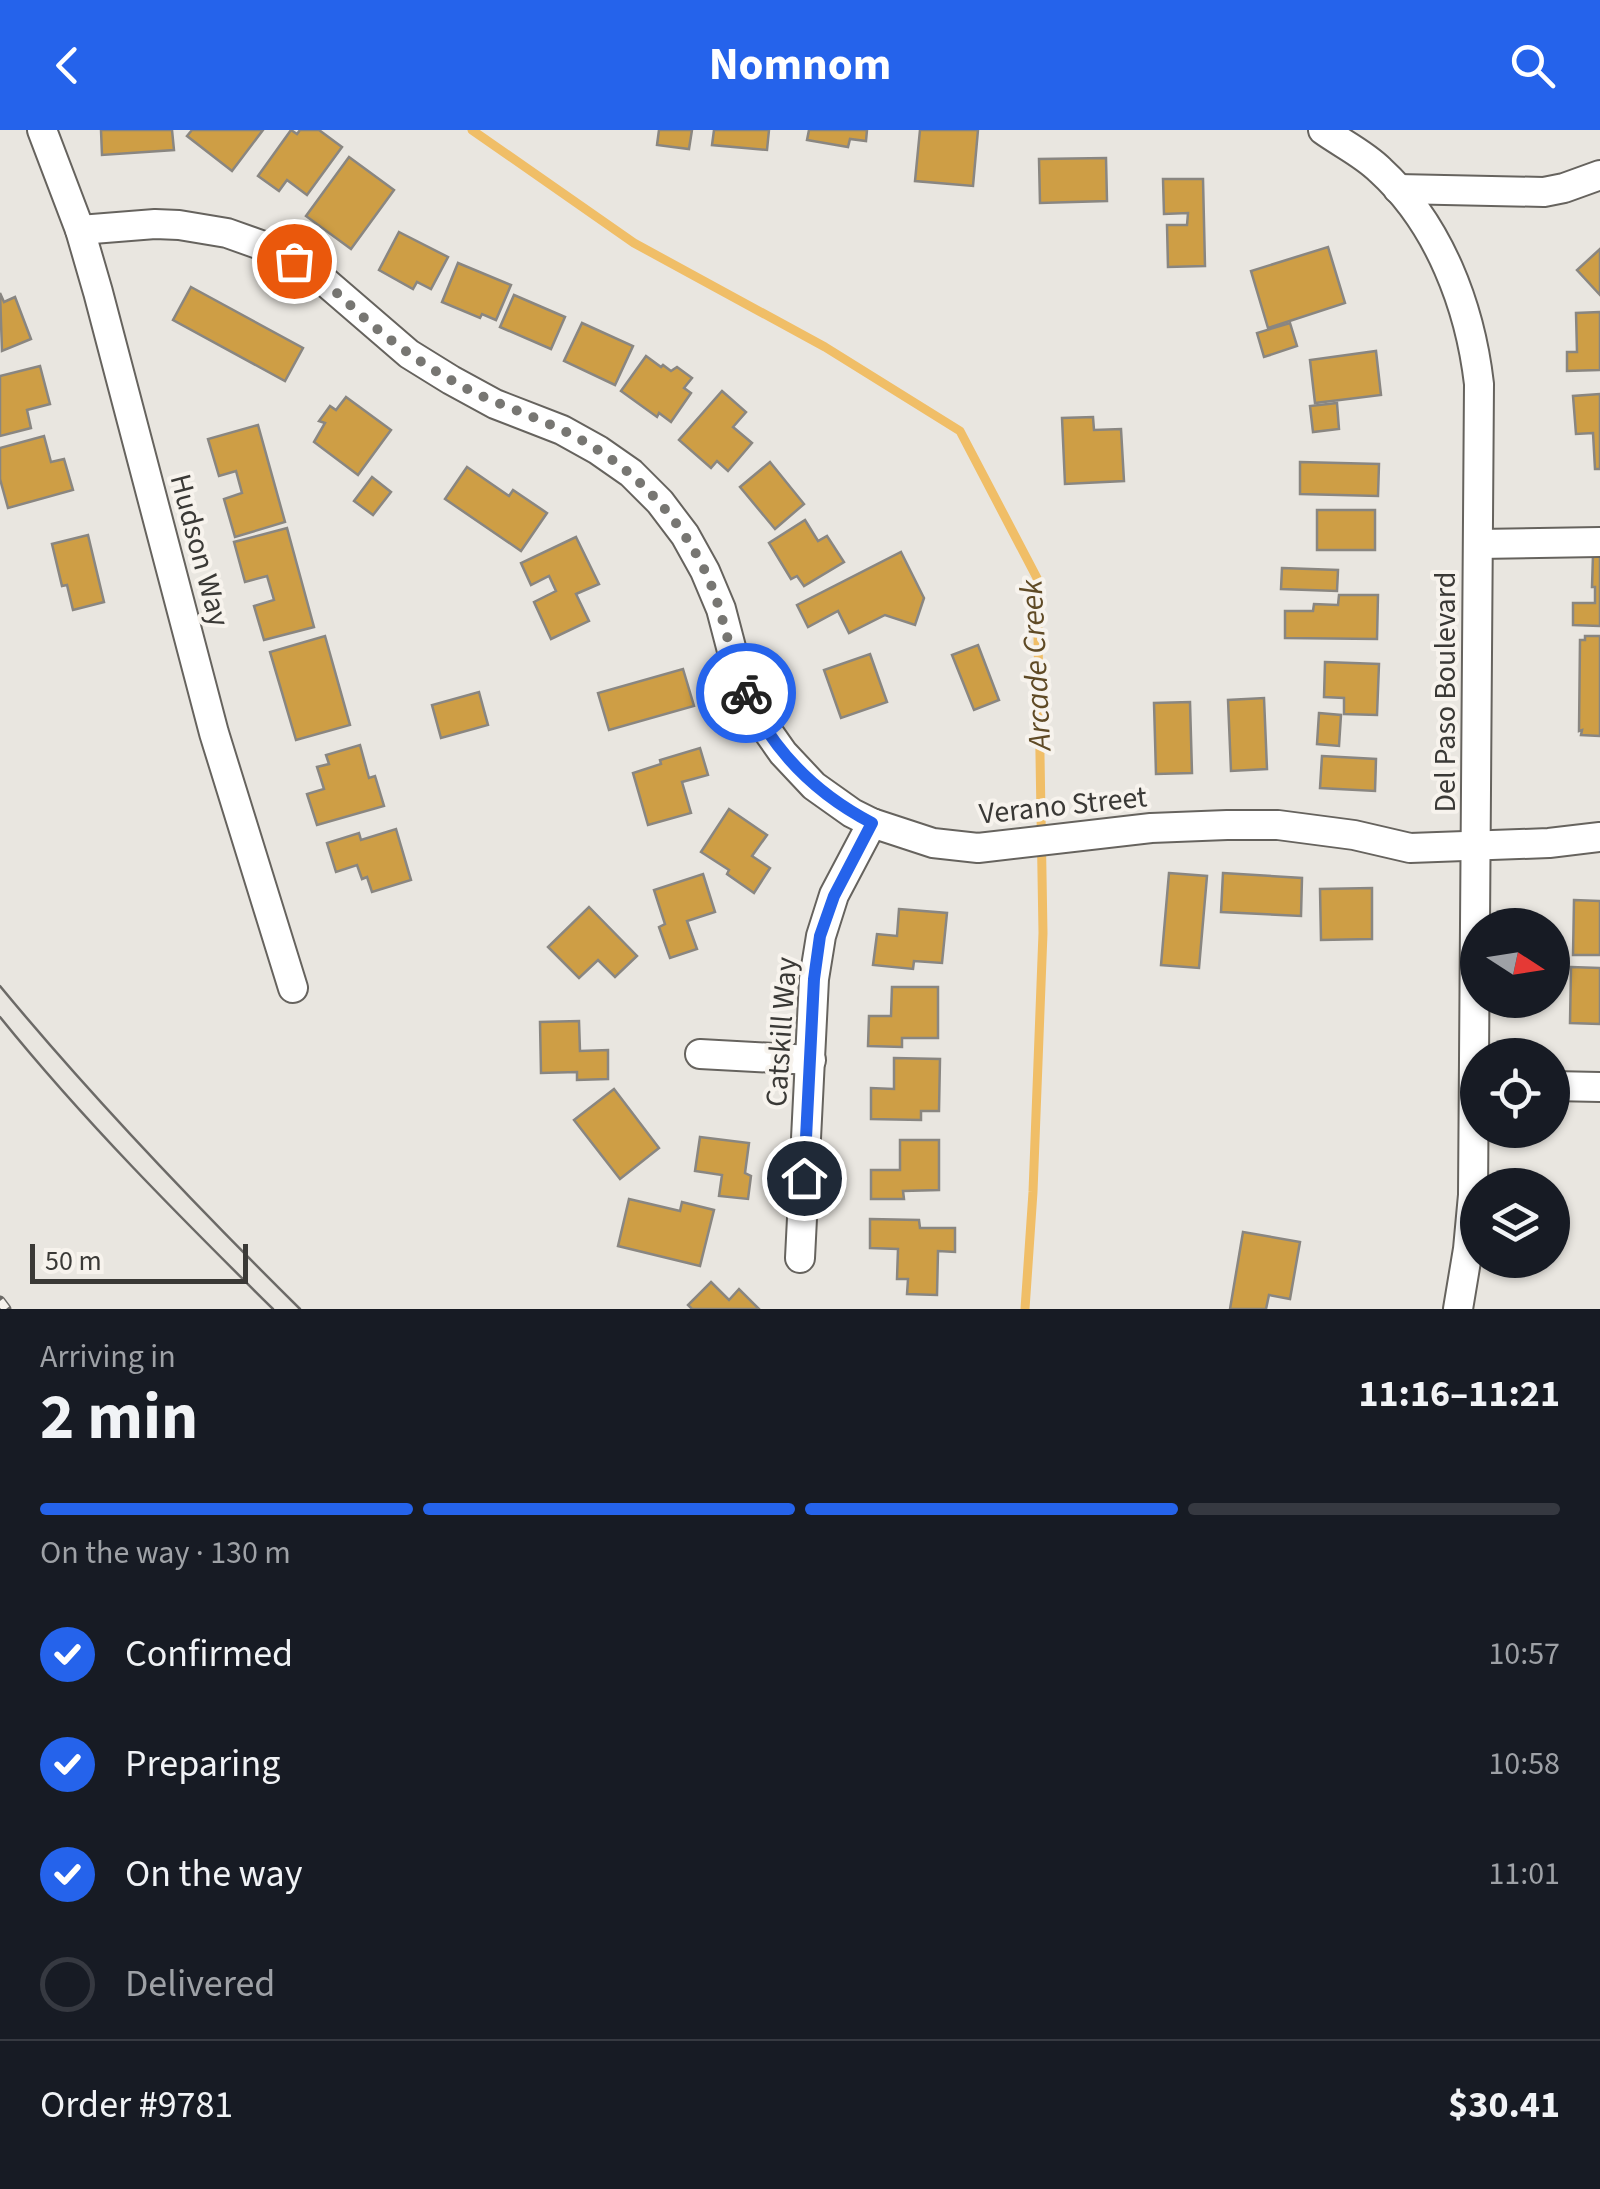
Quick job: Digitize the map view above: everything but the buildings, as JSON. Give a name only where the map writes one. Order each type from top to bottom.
[{"type":"street","name":"Hudson Way","points":[[42,130],[80,230],[214,733],[293,988]]},
{"type":"street","name":"Del Paso Boulevard","points":[[1323,130],[1378,168],[1398,189],[1435,242],[1466,314],[1480,384],[1476,1038]]},
{"type":"street","points":[[1398,189],[1544,192],[1600,174]]},
{"type":"street","name":"Verano Street","points":[[80,230],[179,225],[227,233],[272,249],[314,273],[409,354],[495,404],[562,430],[631,474],[668,513],[706,571],[721,609],[738,674],[757,716],[782,754],[814,786],[872,823],[933,843],[978,848],[1151,828],[1278,825],[1354,835],[1410,848],[1549,843],[1600,837]]},
{"type":"street","points":[[1478,544],[1600,542]]},
{"type":"street","name":"Catskill Way","points":[[800,1258],[814,979],[820,936],[834,896],[872,823]]},
{"type":"street","points":[[700,1054],[810,1060]]},
{"type":"street","points":[[1570,1086],[1600,1087]]},
{"type":"street","name":"Del Paso Boulevard","points":[[1458,1309],[1468,1248],[1474,1148]]},
{"type":"waterway","name":"Arcade Creek","points":[[472,130],[634,243],[825,347],[960,431],[1037,578],[1043,933],[1025,1309]]},
{"type":"tram line","points":[[0,986],[146,1151],[300,1309]]},
{"type":"tram line","points":[[0,1017],[98,1130],[273,1309]]},
{"type":"railway","points":[[0,1301],[6,1309]]},
{"type":"way so far","points":[[294,261],[334,288],[409,354],[495,404],[562,430],[631,474],[660,502],[706,571],[746,693]]},
{"type":"route","points":[[746,693],[782,754],[814,786],[872,823],[834,896],[820,936],[814,979],[804,1178]]}]
